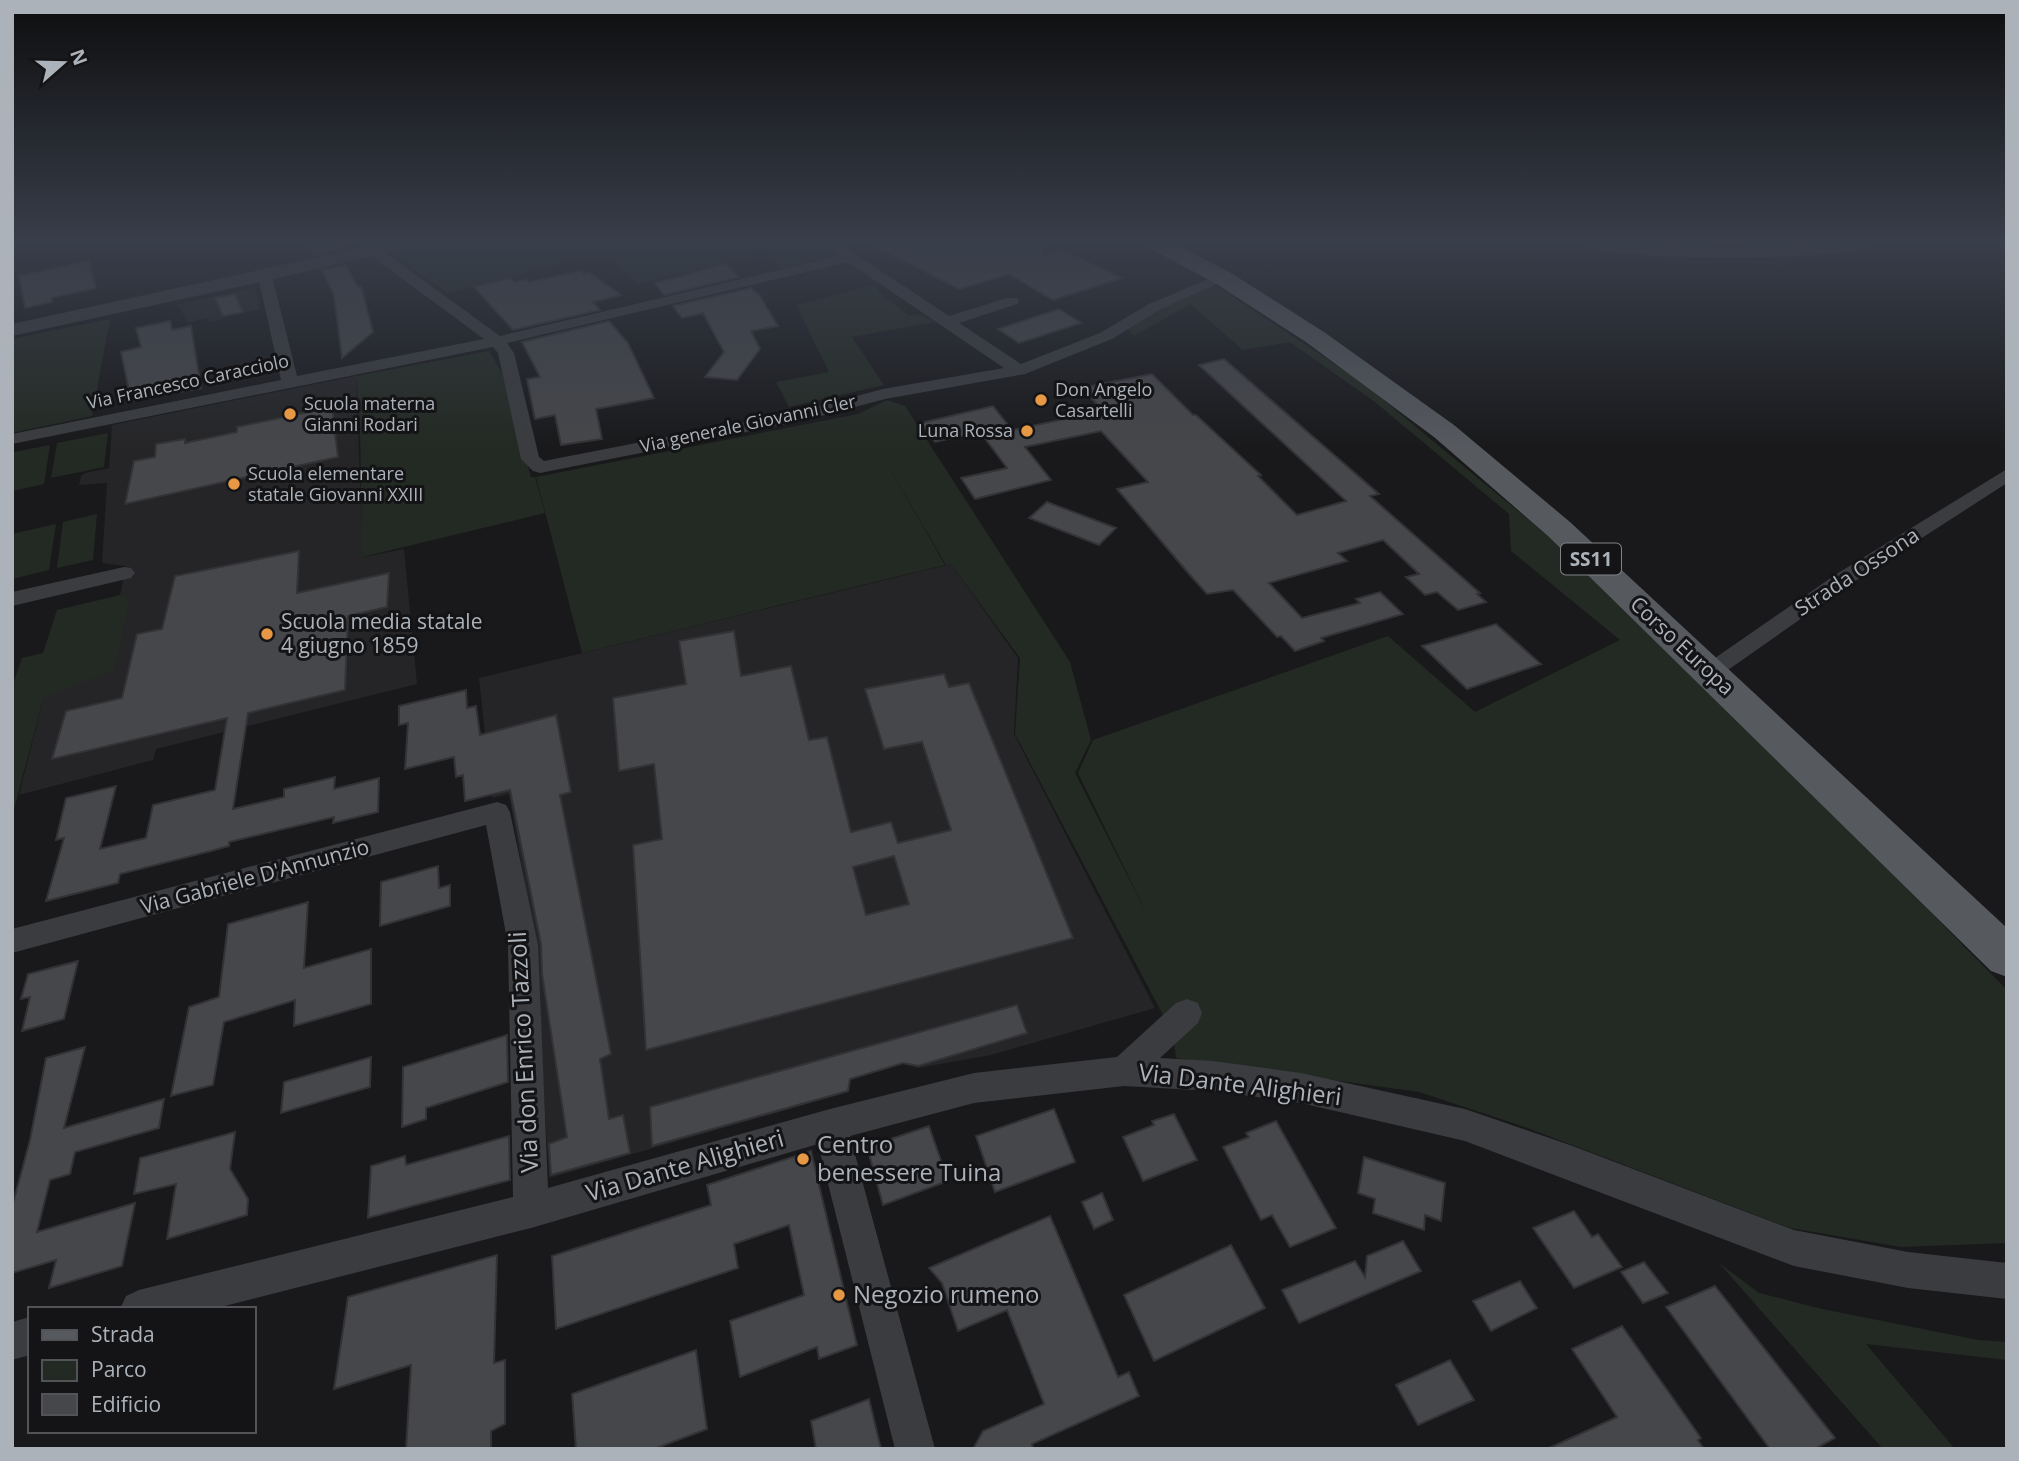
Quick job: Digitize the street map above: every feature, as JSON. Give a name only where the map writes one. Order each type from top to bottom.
[{"type":"main road","name":"Corso Europa","points":[[1276,312],[1315,337],[1444,431],[1559,529],[1997,946]]},
{"type":"street","points":[[12,330],[95,312]]},
{"type":"street","points":[[274,312],[290,382]]},
{"type":"street","points":[[458,312],[497,341]]},
{"type":"street","name":"Via Francesco Caracciolo","points":[[12,439],[497,341],[619,312]]},
{"type":"street","points":[[932,312],[1019,370]]},
{"type":"street","points":[[946,322],[977,312]]},
{"type":"street","name":"Via generale Giovanni Cler","points":[[497,341],[506,353],[530,459],[540,467],[802,416],[883,394],[1019,370],[1106,336],[1145,312]]},
{"type":"street","name":"Strada Ossona","points":[[1710,672],[1842,580],[2007,475]]},
{"type":"street","points":[[12,599],[124,573]]},
{"type":"street","name":"Via Gabriele D'Annunzio","points":[[12,942],[497,812]]},
{"type":"street","name":"Via don Enrico Tazzoli","points":[[497,812],[523,945],[531,1210]]},
{"type":"street","points":[[1124,1071],[1186,1013]]},
{"type":"street","name":"Via Dante Alighieri","points":[[147,1307],[531,1210],[830,1125],[974,1088],[1124,1071],[1226,1078],[1301,1088],[1367,1101],[1465,1125],[1570,1162],[1676,1206],[1794,1248],[1908,1270],[2007,1281]]},
{"type":"street","points":[[830,1125],[915,1449]]},
{"type":"shaded area","points":[[182,312],[245,312],[222,317],[222,320],[209,322],[208,318],[187,323]]},
{"type":"shaded area","name":"Scuola media statale 4 giugno 1859","points":[[356,376],[363,557],[404,549],[417,684],[156,749],[153,760],[19,795],[43,699],[130,599],[120,595],[126,566],[102,563],[107,483],[79,485],[81,476],[85,473],[109,468],[112,425]]},
{"type":"shaded area","points":[[951,564],[1018,658],[1014,734],[1155,1008],[991,1055],[918,1068],[903,1064],[851,1080],[849,1092],[549,1178],[535,942],[509,794],[492,798],[479,678]]},
{"type":"green space","points":[[800,312],[904,312],[909,316],[920,314],[935,322],[852,337],[884,385],[789,407],[776,382],[829,372]]},
{"type":"green space","points":[[1152,312],[1176,312],[1134,336],[1127,328]]},
{"type":"green space","points":[[1199,312],[1256,312],[1359,380],[1547,535],[1848,828],[2007,990],[2007,1243],[1901,1247],[1790,1228],[1525,1127],[1419,1092],[1176,1058],[1173,1034],[1015,734],[1020,658],[951,564],[946,565],[882,455],[945,565],[582,653],[536,477],[858,414],[887,400],[905,406],[1070,662],[1091,740],[1075,773],[1149,918],[1078,773],[1093,740],[1388,636],[1475,712],[1620,640],[1511,551],[1509,514],[1375,402],[1290,342],[1243,350]]},
{"type":"green space","points":[[110,319],[92,416],[12,433],[12,339]]},
{"type":"green space","points":[[489,351],[502,373],[531,477],[535,477],[545,513],[362,557],[360,425],[356,376]]},
{"type":"green space","points":[[108,433],[104,467],[51,478],[57,443]]},
{"type":"green space","points":[[50,445],[44,484],[12,491],[14,452]]},
{"type":"green space","points":[[97,514],[93,560],[57,568],[63,522]]},
{"type":"green space","points":[[56,524],[49,570],[12,579],[12,534]]},
{"type":"green space","points":[[120,595],[130,599],[114,669],[43,699],[12,817],[12,687],[22,658],[43,653],[57,610]]},
{"type":"green space","points":[[1719,1263],[1759,1293],[1822,1309],[1978,1340],[2007,1342],[2007,1360],[1866,1344],[1955,1449],[1883,1449]]},
{"type":"building","points":[[221,312],[242,312],[223,316]]},
{"type":"building","points":[[336,312],[368,312],[373,332],[342,358]]},
{"type":"building","points":[[497,312],[591,312],[513,330]]},
{"type":"building","points":[[678,312],[770,312],[778,326],[751,331],[760,349],[737,380],[705,377],[724,352],[703,313],[682,318]]},
{"type":"building","points":[[1049,312],[1064,312],[1081,323],[1019,343],[998,329]]},
{"type":"building","points":[[170,321],[172,330],[191,326],[201,388],[127,402],[129,390],[121,352],[141,347],[136,328]]},
{"type":"building","points":[[609,321],[628,343],[654,398],[596,409],[602,439],[561,445],[555,415],[535,419],[527,379],[540,377],[522,342]]},
{"type":"building","points":[[1224,359],[1379,494],[1370,496],[1480,593],[1477,594],[1486,602],[1458,610],[1437,592],[1425,595],[1406,577],[1419,574],[1383,540],[1338,553],[1347,561],[1269,583],[1302,618],[1360,603],[1356,599],[1380,592],[1403,614],[1321,638],[1324,641],[1295,651],[1281,636],[1277,637],[1233,590],[1207,594],[1189,574],[1117,489],[1148,482],[1101,431],[1025,447],[1051,480],[975,499],[961,478],[1007,468],[980,432],[935,442],[921,423],[993,406],[1012,430],[1103,411],[1082,388],[1152,374],[1193,415],[1261,475],[1258,476],[1297,515],[1346,501],[1199,365]]},
{"type":"building","points":[[332,407],[338,457],[125,504],[134,461],[155,457],[156,444],[185,439],[185,443],[237,432],[237,427]]},
{"type":"building","points":[[1047,502],[1116,528],[1099,545],[1029,518]]},
{"type":"building","points":[[299,551],[297,593],[389,573],[387,607],[348,616],[345,690],[248,713],[233,809],[284,797],[284,789],[335,777],[334,789],[379,778],[378,812],[333,823],[334,817],[229,842],[229,846],[120,874],[118,883],[46,901],[64,838],[56,840],[66,798],[116,786],[100,849],[146,838],[153,805],[215,790],[227,718],[52,759],[66,711],[122,698],[137,634],[162,629],[175,576]]},
{"type":"building","points":[[1496,624],[1541,664],[1467,689],[1422,646]]},
{"type":"building","points":[[734,631],[741,676],[791,666],[809,740],[827,737],[851,832],[891,822],[898,843],[951,830],[922,742],[884,749],[865,689],[944,674],[949,687],[969,683],[1073,938],[646,1050],[633,845],[662,839],[654,764],[619,771],[613,698],[686,684],[679,641]],"holes":[[[894,856],[909,904],[866,915],[853,867]]]},
{"type":"building","points":[[466,690],[467,708],[476,706],[480,735],[556,715],[571,792],[560,795],[611,1054],[600,1059],[609,1119],[623,1115],[630,1153],[551,1175],[549,1144],[567,1137],[542,974],[541,944],[510,790],[465,801],[463,775],[456,777],[454,757],[405,769],[408,723],[399,725],[399,706]]},
{"type":"building","points":[[438,866],[439,888],[450,885],[450,906],[380,926],[381,882]]},
{"type":"building","points":[[308,902],[304,968],[371,949],[371,1004],[294,1026],[295,1000],[224,1022],[213,1085],[171,1096],[189,1007],[219,997],[228,924]]},
{"type":"building","points":[[78,961],[64,1019],[22,1031],[30,997],[21,999],[28,974]]},
{"type":"building","points":[[1017,1005],[1027,1033],[918,1066],[903,1063],[850,1079],[848,1091],[652,1146],[650,1107]]},
{"type":"building","points":[[507,1035],[508,1082],[426,1108],[426,1119],[402,1127],[403,1067]]},
{"type":"building","points":[[85,1047],[64,1128],[164,1099],[159,1128],[75,1152],[70,1174],[50,1180],[37,1232],[135,1203],[122,1266],[49,1288],[56,1260],[12,1273],[12,1207],[30,1140],[46,1058]]},
{"type":"building","points":[[371,1057],[370,1087],[281,1113],[284,1082]]},
{"type":"building","points":[[1054,1109],[1075,1162],[995,1192],[976,1136]]},
{"type":"building","points":[[1174,1114],[1197,1160],[1143,1181],[1123,1137],[1154,1125],[1152,1121]]},
{"type":"building","points":[[1276,1121],[1336,1228],[1290,1247],[1272,1215],[1261,1220],[1223,1147],[1249,1137],[1246,1133]]},
{"type":"building","points":[[929,1126],[948,1181],[883,1205],[867,1147]]},
{"type":"building","points":[[235,1132],[230,1169],[248,1199],[247,1215],[167,1239],[176,1184],[134,1194],[140,1158]]},
{"type":"building","points":[[509,1136],[510,1180],[368,1218],[371,1166],[405,1156],[406,1165]]},
{"type":"building","points":[[811,1151],[857,1345],[819,1359],[817,1347],[740,1377],[730,1321],[804,1295],[789,1225],[734,1244],[738,1268],[556,1329],[552,1256],[711,1205],[707,1185]]},
{"type":"building","points":[[1364,1157],[1445,1183],[1441,1221],[1425,1215],[1424,1230],[1373,1213],[1375,1199],[1358,1193]]},
{"type":"building","points":[[1102,1193],[1113,1220],[1094,1229],[1082,1202]]},
{"type":"building","points":[[1574,1211],[1592,1237],[1598,1234],[1622,1267],[1574,1288],[1533,1228]]},
{"type":"building","points":[[1050,1216],[1118,1377],[1129,1372],[1139,1396],[1032,1444],[1033,1449],[973,1449],[983,1431],[1044,1404],[1007,1310],[958,1331],[942,1283],[929,1268]]},
{"type":"building","points":[[1403,1241],[1421,1271],[1299,1323],[1282,1290],[1355,1261],[1365,1277],[1367,1256]]},
{"type":"building","points":[[1231,1245],[1265,1308],[1154,1361],[1124,1295]]},
{"type":"building","points":[[497,1255],[494,1363],[505,1360],[505,1424],[491,1431],[491,1449],[406,1449],[411,1365],[334,1389],[348,1297]]},
{"type":"building","points":[[1644,1262],[1668,1293],[1643,1303],[1621,1272]]},
{"type":"building","points":[[1520,1281],[1537,1308],[1491,1331],[1473,1301]]},
{"type":"building","points":[[1715,1286],[1835,1438],[1815,1449],[1770,1449],[1666,1307]]},
{"type":"building","points":[[1622,1326],[1701,1438],[1698,1440],[1704,1449],[1547,1449],[1617,1417],[1572,1349]]},
{"type":"building","points":[[696,1350],[707,1429],[654,1449],[576,1449],[572,1394]]},
{"type":"building","points":[[1450,1360],[1474,1400],[1418,1425],[1396,1385]]},
{"type":"building","points":[[869,1399],[881,1449],[816,1449],[811,1421]]},
{"type":"place","name":"Don Angelo Casartelli","points":[[1041,400]]},
{"type":"place","name":"Scuola materna Gianni Rodari","points":[[290,414]]},
{"type":"place","name":"Luna Rossa","points":[[1027,431]]},
{"type":"place","name":"Scuola elementare statale Giovanni XXIII","points":[[234,484]]},
{"type":"place","name":"Scuola media statale 4 giugno 1859","points":[[267,634]]},
{"type":"place","name":"Centro benessere Tuina","points":[[803,1159]]},
{"type":"place","name":"Negozio rumeno","points":[[839,1295]]}]
